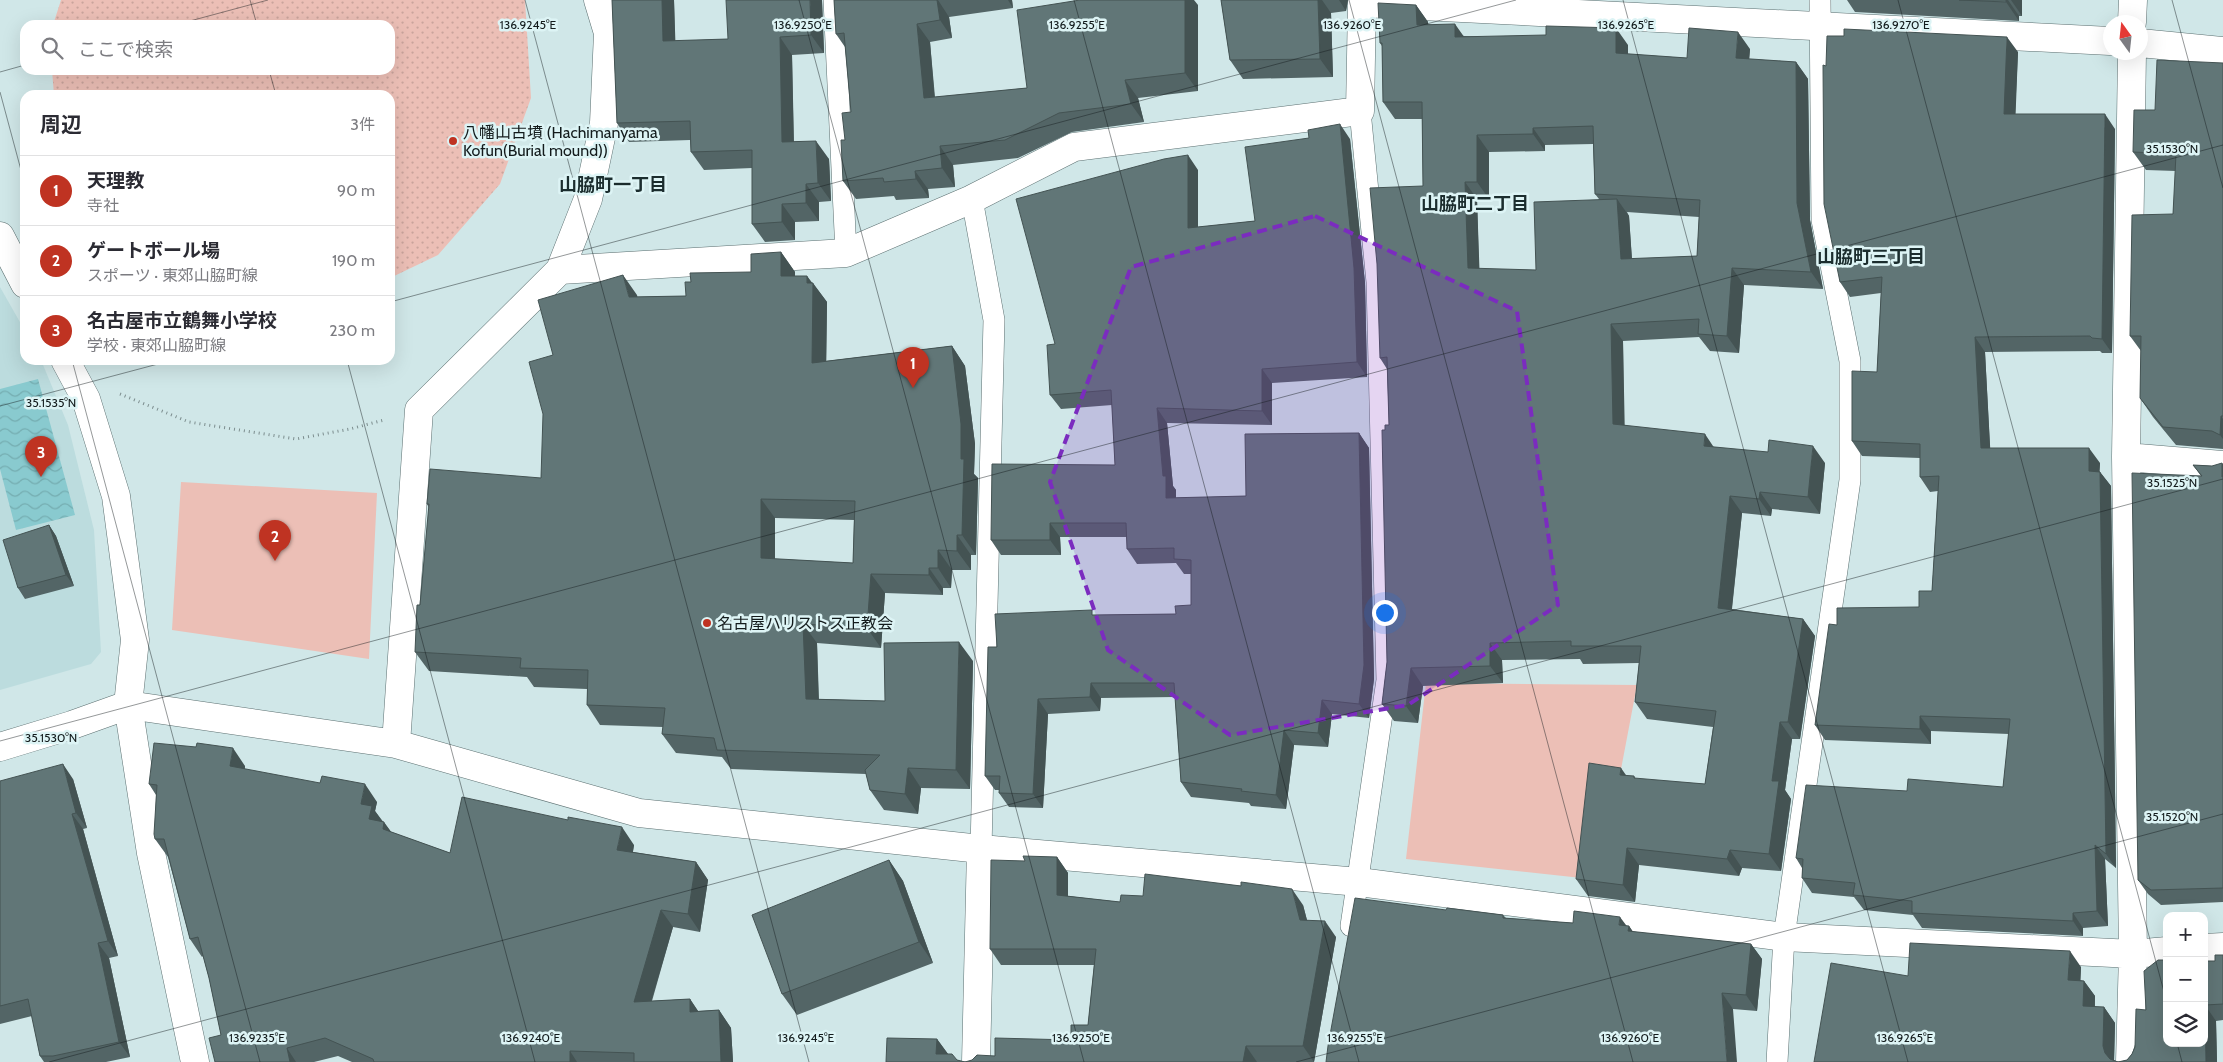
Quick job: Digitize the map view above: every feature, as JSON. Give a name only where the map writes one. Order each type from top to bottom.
[{"type":"street","points":[[396,744],[419,410],[560,270],[588,199],[604,123],[608,33],[598,0]]},
{"type":"street","points":[[2132,15],[2133,0]]},
{"type":"street","points":[[560,270],[846,253],[972,198],[1074,147],[1360,111],[1362,1],[1820,28],[2103,41]]},
{"type":"street","points":[[2148,44],[2223,52]]},
{"type":"street","points":[[2130,1062],[2133,954],[2126,457],[2132,60]]},
{"type":"street","points":[[0,236],[20,274]]},
{"type":"street","points":[[68,365],[86,399],[116,496],[136,640],[128,705],[151,853],[195,1062]]},
{"type":"street","points":[[2126,457],[2223,465]]},
{"type":"street","points":[[0,747],[72,726],[128,705],[396,744],[639,813],[981,849],[1359,882],[1784,937],[2133,954],[2163,951]]},
{"type":"street","points":[[976,1062],[981,849]]},
{"type":"street","points":[[2208,948],[2223,947]]},
{"type":"lane","points":[[834,0],[846,253]]},
{"type":"lane","points":[[1777,1062],[1784,937],[1850,480],[1850,361],[1822,220],[1820,0]]},
{"type":"lane","points":[[1347,948],[1359,882],[1387,680],[1377,282],[1360,111]]},
{"type":"lane","points":[[972,198],[994,320],[981,849]]},
{"type":"path","points":[[116,392],[189,422],[296,439],[350,429],[419,410]]},
{"type":"highlighted area","points":[[1315,216],[1517,311],[1558,605],[1408,705],[1230,735],[1108,650],[1050,482],[1131,267]]},
{"type":"shaded area","name":"八幡山古墳 (Hachimanyama Kofun(Burial mound))","points":[[61,0],[525,0],[531,98],[500,184],[438,255],[395,276],[395,90],[54,90],[52,75],[395,75],[395,20],[55,20]]},
{"type":"shaded area","points":[[0,287],[20,322],[20,365],[43,365],[68,425],[94,530],[101,652],[91,664],[0,690]]},
{"type":"shaded area","points":[[181,482],[377,493],[369,659],[172,630]]},
{"type":"shaded area","points":[[1426,683],[1637,685],[1600,880],[1406,859]]},
{"type":"water","points":[[38,379],[75,515],[16,530],[0,469],[0,389]]},
{"type":"building","points":[[612,0],[662,0],[663,41],[728,39],[726,0],[810,0],[811,35],[780,37],[782,142],[816,141],[818,183],[806,184],[806,203],[782,204],[782,222],[752,224],[752,150],[691,152],[690,121],[617,123]]},
{"type":"building","points":[[834,0],[937,0],[940,20],[917,24],[924,98],[1027,88],[1017,10],[1080,0],[1185,0],[1185,73],[1125,80],[1131,104],[1059,113],[1005,140],[940,146],[942,168],[915,171],[916,179],[884,182],[883,178],[843,181],[841,140],[845,140],[842,113],[851,112],[844,33],[836,34]]},
{"type":"building","points":[[1221,0],[1318,0],[1320,59],[1230,60]]},
{"type":"building","points":[[1959,0],[2006,0],[2006,2]]},
{"type":"building","points":[[1378,3],[1416,5],[1417,25],[1455,24],[1455,37],[1546,35],[1546,26],[1616,28],[1616,53],[1687,58],[1689,28],[1738,32],[1736,58],[1796,62],[1797,203],[1811,272],[1732,268],[1727,336],[1698,334],[1699,319],[1611,324],[1613,424],[1705,434],[1704,446],[1768,452],[1769,440],[1813,446],[1808,497],[1760,492],[1759,499],[1730,496],[1718,608],[1803,619],[1788,722],[1780,722],[1772,781],[1779,781],[1769,854],[1730,850],[1727,859],[1627,848],[1623,885],[1576,879],[1589,763],[1621,768],[1620,775],[1634,776],[1634,778],[1705,784],[1716,711],[1635,702],[1641,646],[1571,646],[1571,641],[1490,643],[1490,666],[1411,668],[1406,706],[1382,704],[1387,662],[1382,430],[1385,430],[1385,425],[1389,425],[1387,357],[1380,358],[1377,264],[1370,188],[1423,186],[1422,102],[1383,102],[1382,43],[1380,43]],"holes":[[[1593,126],[1595,194],[1700,200],[1697,256],[1621,259],[1617,199],[1534,202],[1536,270],[1468,268],[1465,182],[1477,182],[1477,135],[1533,134],[1533,128]]]},
{"type":"building","points":[[1844,29],[2007,37],[2004,114],[2105,114],[2102,339],[2090,336],[1975,337],[1981,448],[2089,448],[2089,471],[2100,472],[2106,854],[2095,845],[2097,911],[2073,913],[2073,921],[1912,913],[1912,901],[1853,895],[1855,883],[1802,878],[1803,859],[1796,858],[1806,785],[1907,791],[1908,779],[2003,787],[2010,719],[1920,716],[1920,729],[1815,725],[1829,624],[1837,625],[1837,608],[1919,607],[1919,591],[1932,591],[1939,476],[1920,477],[1920,444],[1852,441],[1852,371],[1877,372],[1882,277],[1840,282],[1824,204],[1823,65],[1826,66],[1827,36],[1844,36]]},
{"type":"building","points":[[2157,60],[2223,63],[2223,416],[2221,416],[2220,435],[2212,431],[2163,427],[2140,398],[2141,336],[2130,336],[2132,215],[2173,214],[2176,154],[2133,152],[2134,110],[2155,110]]},
{"type":"building","points":[[1340,124],[1354,268],[1357,362],[1262,369],[1262,411],[1157,408],[1163,476],[1166,476],[1166,498],[1246,496],[1245,434],[1359,433],[1364,665],[1359,704],[1322,700],[1318,733],[1284,730],[1276,795],[1181,782],[1174,683],[1091,683],[1090,697],[1038,699],[1033,794],[999,793],[1000,776],[985,776],[988,647],[997,647],[995,614],[1092,610],[1092,615],[1176,614],[1175,606],[1191,605],[1191,560],[1174,559],[1174,548],[1127,549],[1126,523],[1050,523],[1050,540],[991,540],[992,464],[1115,465],[1111,390],[1050,395],[1047,345],[1055,344],[1016,199],[1164,159],[1188,155],[1188,228],[1255,221],[1245,147],[1309,138],[1308,130]]},
{"type":"building","points":[[781,252],[781,276],[807,276],[807,283],[813,283],[812,363],[952,346],[961,424],[961,459],[964,459],[962,535],[957,535],[957,551],[938,550],[938,568],[929,568],[929,575],[871,574],[867,628],[803,624],[806,699],[885,701],[884,643],[959,642],[956,770],[908,768],[905,794],[870,790],[865,770],[880,755],[717,750],[714,738],[662,734],[665,708],[587,705],[588,670],[520,668],[521,658],[415,652],[417,605],[420,605],[429,504],[427,504],[430,469],[541,478],[543,414],[529,362],[553,355],[538,300],[623,275],[629,297],[686,296],[685,282],[691,282],[690,273],[751,272],[751,254]],"holes":[[[761,499],[855,501],[853,563],[761,558]]]},
{"type":"building","points":[[2222,463],[2223,888],[2151,890],[2138,880],[2132,473],[2202,476],[2193,465],[2212,466]]},
{"type":"building","points":[[49,525],[66,575],[18,588],[3,540]]},
{"type":"building","points":[[154,743],[196,747],[197,743],[233,748],[230,766],[320,783],[322,776],[365,784],[361,804],[372,806],[369,819],[384,822],[383,829],[450,853],[462,797],[568,820],[568,817],[622,827],[617,850],[696,862],[688,914],[661,910],[634,1002],[690,999],[690,1012],[719,1010],[721,1062],[634,1062],[634,1053],[570,1051],[570,1062],[374,1062],[373,1059],[325,1038],[287,1048],[290,1062],[215,1062],[209,1038],[221,1035],[209,978],[198,937],[190,939],[164,839],[155,839],[154,834],[157,785],[149,784]]},
{"type":"building","points":[[63,764],[76,813],[72,814],[108,941],[98,943],[119,1042],[53,1056],[40,1056],[28,999],[0,1006],[0,781]]},
{"type":"building","points":[[1023,856],[1057,857],[1057,895],[1120,902],[1121,895],[1143,896],[1145,874],[1241,886],[1241,882],[1292,889],[1300,920],[1325,921],[1303,1046],[1246,1046],[1243,1062],[965,1062],[972,1060],[977,1055],[995,1056],[995,1038],[1071,1040],[1071,1025],[1088,1025],[1096,949],[990,949],[991,860],[1025,861]]},
{"type":"building","points":[[889,860],[919,942],[782,994],[752,915]]},
{"type":"building","points":[[1355,898],[1446,910],[1447,908],[1503,915],[1503,918],[1573,923],[1574,911],[1620,917],[1619,925],[1629,926],[1628,931],[1751,944],[1746,995],[1722,993],[1727,1062],[1326,1062]]},
{"type":"building","points":[[1910,943],[2070,951],[2068,980],[2084,981],[2083,1006],[2104,1007],[2103,1046],[2105,1053],[2110,1059],[2118,1062],[1814,1062],[1831,963],[1908,976]]},
{"type":"building","points":[[2215,955],[2223,955],[2223,1004],[2208,1005],[2208,961],[2215,961]]},
{"type":"building","points":[[2158,960],[2163,960],[2163,1047],[2206,1047],[2206,1062],[2118,1062],[2127,1060],[2135,1047],[2136,1009],[2146,1010],[2144,971]]},
{"type":"building","points":[[887,1038],[937,1039],[936,1054],[952,1054],[957,1060],[965,1062],[886,1062]]},
{"type":"place","name":"八幡山古墳 (Hachimanyama Kofun(Burial mound))","points":[[453,141]]},
{"type":"place","name":"天理教","points":[[913,388]]},
{"type":"place","name":"名古屋市立鶴舞小学校","points":[[41,477]]},
{"type":"place","name":"ゲートボール場","points":[[275,561]]},
{"type":"place","name":"名古屋ハリストス正教会","points":[[707,623]]},
{"type":"district","name":"山脇町一丁目","points":[[613,185]]},
{"type":"district","name":"山脇町二丁目","points":[[1475,204]]},
{"type":"district","name":"山脇町三丁目","points":[[1871,257]]}]
